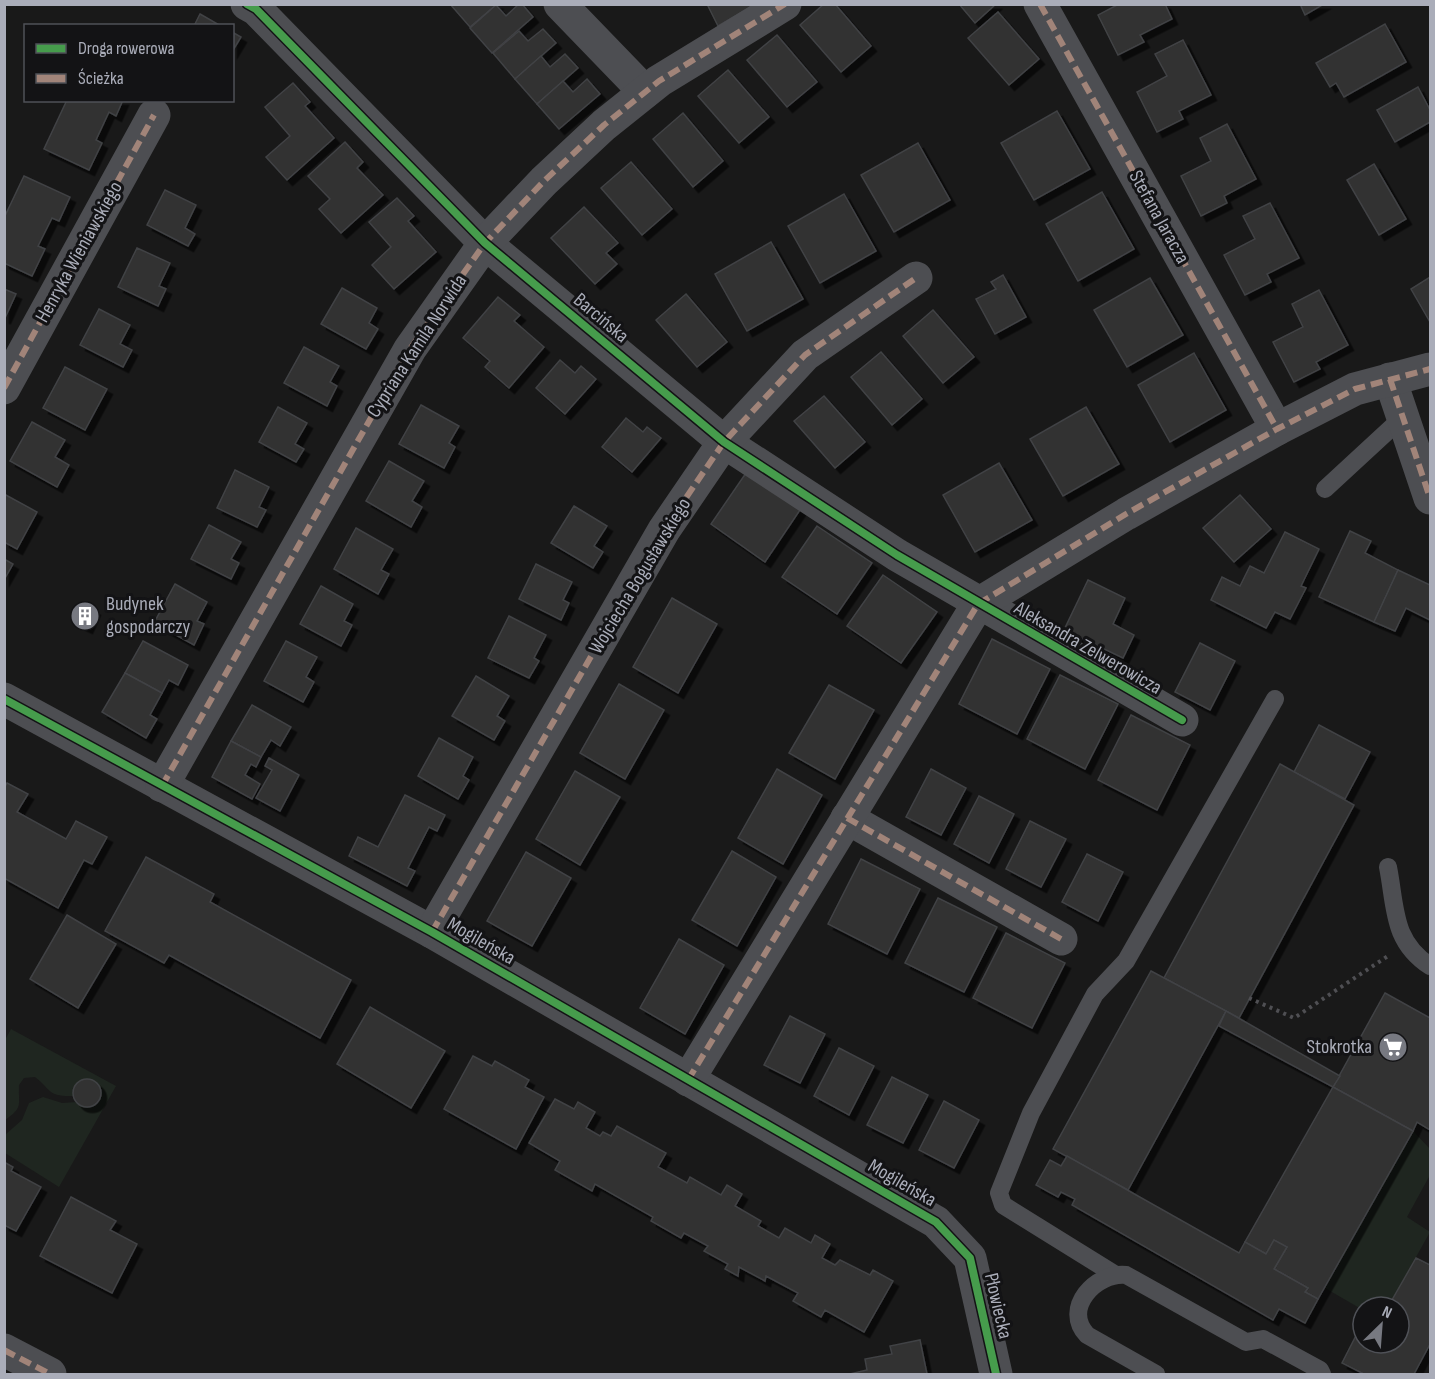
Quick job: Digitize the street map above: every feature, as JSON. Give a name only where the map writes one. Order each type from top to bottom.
[{"type":"street","name":"Barcińska","points":[[247,4],[256,9],[485,243],[724,442],[897,555],[978,604]]},
{"type":"street","points":[[560,4],[645,92]]},
{"type":"street","name":"Cypriana Kamila Norwida","points":[[162,786],[410,349],[485,243],[544,181],[604,125],[645,92],[659,81],[785,4]]},
{"type":"street","name":"Stefana Jaracza","points":[[1040,4],[1277,429]]},
{"type":"street","name":"Henryka Wieniawskiego","points":[[4,388],[154,115]]},
{"type":"street","name":"Wojciecha Bogusławskiego","points":[[432,932],[664,530],[724,442],[805,356],[916,278]]},
{"type":"street","name":"Aleksandra Zelwerowicza","points":[[688,1080],[978,604],[1126,514],[1355,388],[1431,369]]},
{"type":"street","points":[[1390,380],[1431,498]]},
{"type":"street","name":"Aleksandra Zelwerowicza","points":[[978,604],[1182,720]]},
{"type":"street","name":"Mogileńska","points":[[4,699],[432,932],[936,1222]]},
{"type":"street","points":[[847,818],[1061,939]]},
{"type":"street","name":"Płowiecka","points":[[936,1222],[970,1258],[996,1374]]},
{"type":"street","points":[[4,1350],[50,1374]]},
{"type":"lane","points":[[1325,489],[1403,417]]},
{"type":"lane","points":[[1114,1274],[1003,1205],[999,1193],[1031,1113],[1095,994],[1126,961],[1275,699]]},
{"type":"lane","points":[[1388,867],[1402,939],[1415,956],[1431,966]]},
{"type":"lane","points":[[1156,1374],[1087,1335],[1081,1328],[1079,1307],[1083,1297],[1101,1279],[1114,1274],[1126,1275],[1246,1342],[1263,1339],[1320,1370],[1322,1374]]},
{"type":"path","points":[[1249,999],[1294,1018],[1406,944]]},
{"type":"shaded area","points":[[11,1029],[116,1086],[59,1187],[5,1153],[5,1135],[22,1120],[29,1103],[43,1097],[62,1103],[77,1102],[88,1107],[100,1100],[99,1086],[90,1081],[84,1081],[76,1086],[74,1096],[65,1096],[54,1094],[35,1077],[24,1078],[19,1085],[18,1108],[5,1120],[5,1040]]},
{"type":"shaded area","points":[[1413,1131],[1430,1149],[1430,1175],[1407,1217],[1430,1232],[1395,1295],[1351,1295],[1351,1303],[1325,1288]]},
{"type":"building","points":[[450,4],[497,4],[470,27]]},
{"type":"building","points":[[522,4],[533,17],[492,53],[470,28],[496,5],[506,16]]},
{"type":"building","points":[[707,4],[756,4],[718,26]]},
{"type":"building","points":[[824,4],[835,4],[871,46],[841,72],[800,25]]},
{"type":"building","points":[[959,4],[996,4],[975,23]]},
{"type":"building","points":[[1119,4],[1165,4],[1172,19],[1140,35],[1144,42],[1118,55],[1098,15]]},
{"type":"building","points":[[1300,4],[1324,4],[1305,15]]},
{"type":"building","points":[[998,12],[1039,59],[1009,85],[968,38]]},
{"type":"building","points":[[200,14],[218,24],[195,24]]},
{"type":"building","points":[[1385,24],[1406,62],[1344,97],[1336,83],[1330,87],[1316,63]]},
{"type":"building","points":[[543,29],[556,43],[515,79],[493,53],[519,31],[528,41]]},
{"type":"building","points":[[234,33],[241,37],[234,49]]},
{"type":"building","points":[[777,35],[817,82],[787,107],[747,60]]},
{"type":"building","points":[[1183,40],[1211,95],[1179,111],[1183,119],[1157,132],[1137,92],[1167,76],[1155,54]]},
{"type":"building","points":[[565,54],[578,68],[537,104],[515,79],[541,56],[550,67]]},
{"type":"building","points":[[728,70],[769,117],[739,143],[698,96]]},
{"type":"building","points":[[587,79],[600,94],[559,129],[537,104],[563,81],[573,92]]},
{"type":"building","points":[[293,83],[310,102],[305,106],[334,138],[287,180],[266,157],[290,136],[265,107]]},
{"type":"building","points":[[1418,87],[1430,110],[1430,122],[1395,142],[1377,110]]},
{"type":"building","points":[[66,102],[122,102],[116,116],[109,112],[96,140],[102,143],[89,170],[44,149]]},
{"type":"building","points":[[1057,111],[1090,169],[1034,200],[1001,143]]},
{"type":"building","points":[[683,113],[723,161],[693,187],[653,139]]},
{"type":"building","points":[[1227,124],[1256,179],[1224,196],[1227,203],[1201,216],[1181,176],[1211,161],[1200,138]]},
{"type":"building","points":[[345,142],[363,162],[357,168],[383,195],[341,233],[319,209],[330,199],[308,176]]},
{"type":"building","points":[[918,143],[950,200],[894,232],[861,175]]},
{"type":"building","points":[[631,162],[672,209],[642,235],[601,188]]},
{"type":"building","points":[[1374,164],[1406,219],[1379,235],[1347,180]]},
{"type":"building","points":[[24,176],[70,197],[59,221],[52,218],[38,246],[45,249],[32,276],[4,263],[4,218]]},
{"type":"building","points":[[165,190],[196,205],[185,228],[195,234],[188,246],[147,225]]},
{"type":"building","points":[[1102,192],[1134,249],[1078,281],[1046,224]]},
{"type":"building","points":[[844,194],[876,251],[820,283],[788,226]]},
{"type":"building","points":[[397,198],[414,216],[408,221],[436,252],[394,289],[372,265],[391,247],[369,222]]},
{"type":"building","points":[[1270,203],[1299,258],[1267,274],[1271,282],[1245,295],[1224,255],[1255,239],[1243,216]]},
{"type":"building","points":[[584,207],[618,243],[606,253],[617,264],[595,284],[551,238]]},
{"type":"building","points":[[771,242],[803,299],[747,331],[715,274]]},
{"type":"building","points":[[137,248],[170,263],[159,286],[166,289],[158,306],[118,287]]},
{"type":"building","points":[[1003,275],[1026,317],[995,334],[976,299],[996,289],[991,282]]},
{"type":"building","points":[[1430,277],[1430,322],[1411,289]]},
{"type":"building","points":[[1150,278],[1183,335],[1127,367],[1094,310]]},
{"type":"building","points":[[342,288],[377,308],[369,323],[378,329],[366,349],[321,324]]},
{"type":"building","points":[[4,289],[16,294],[5,318],[4,318]]},
{"type":"building","points":[[1319,290],[1348,345],[1316,362],[1320,369],[1294,382],[1273,342],[1303,327],[1292,304]]},
{"type":"building","points":[[686,294],[727,342],[697,367],[656,320]]},
{"type":"building","points":[[498,297],[520,315],[514,321],[544,347],[509,388],[485,367],[490,361],[463,338]]},
{"type":"building","points":[[99,309],[130,325],[120,344],[132,350],[123,367],[80,345]]},
{"type":"building","points":[[933,310],[974,357],[943,383],[903,336]]},
{"type":"building","points":[[304,347],[339,366],[330,382],[337,386],[327,406],[284,383]]},
{"type":"building","points":[[881,352],[922,399],[892,425],[851,377]]},
{"type":"building","points":[[1194,353],[1226,410],[1170,442],[1138,385]]},
{"type":"building","points":[[560,360],[575,373],[581,366],[596,379],[565,414],[536,388]]},
{"type":"building","points":[[65,367],[107,389],[85,430],[43,408]]},
{"type":"building","points":[[824,396],[865,442],[835,468],[794,421]]},
{"type":"building","points":[[421,405],[459,426],[449,443],[455,447],[444,468],[399,444]]},
{"type":"building","points":[[278,407],[307,423],[295,444],[304,449],[296,462],[259,442]]},
{"type":"building","points":[[1086,407],[1119,464],[1063,496],[1030,439]]},
{"type":"building","points":[[626,418],[643,432],[647,427],[661,438],[632,472],[602,447]]},
{"type":"building","points":[[32,422],[65,440],[55,457],[69,465],[57,487],[10,461]]},
{"type":"building","points":[[389,461],[424,481],[412,501],[422,507],[411,527],[366,501]]},
{"type":"building","points":[[999,463],[1032,520],[975,552],[943,495]]},
{"type":"building","points":[[235,470],[269,487],[259,507],[266,510],[257,527],[217,508]]},
{"type":"building","points":[[746,473],[800,510],[765,562],[711,524]]},
{"type":"building","points":[[4,494],[37,512],[17,549],[4,542]]},
{"type":"building","points":[[1240,495],[1271,529],[1234,562],[1203,528]]},
{"type":"building","points":[[574,506],[607,526],[594,546],[603,552],[593,568],[551,543]]},
{"type":"building","points":[[209,525],[241,542],[231,559],[239,563],[231,579],[191,559]]},
{"type":"building","points":[[817,526],[872,563],[837,614],[782,577]]},
{"type":"building","points":[[356,528],[393,549],[381,570],[389,574],[378,594],[334,569]]},
{"type":"building","points":[[1350,531],[1371,541],[1365,553],[1398,570],[1374,622],[1319,597]]},
{"type":"building","points":[[1285,532],[1319,549],[1301,586],[1306,588],[1290,619],[1275,612],[1266,628],[1211,600],[1222,577],[1240,586],[1250,566],[1264,573]]},
{"type":"building","points":[[4,559],[13,564],[4,580]]},
{"type":"building","points":[[536,564],[572,582],[563,600],[569,603],[561,620],[519,599]]},
{"type":"building","points":[[1398,570],[1430,585],[1430,620],[1406,608],[1395,631],[1374,622]]},
{"type":"building","points":[[883,575],[937,612],[901,663],[847,626]]},
{"type":"building","points":[[1088,580],[1125,598],[1113,624],[1134,635],[1123,658],[1064,630]]},
{"type":"building","points":[[175,584],[207,602],[197,621],[204,624],[194,645],[154,623]]},
{"type":"building","points":[[321,586],[353,604],[344,621],[352,625],[341,646],[300,624]]},
{"type":"building","points":[[672,598],[717,624],[678,693],[633,667]]},
{"type":"building","name":"Budynek gospodarczy","points":[[83,605],[95,610],[87,628],[74,622]]},
{"type":"building","points":[[509,616],[546,635],[534,658],[539,661],[529,678],[488,658]]},
{"type":"building","points":[[992,639],[1050,669],[1017,734],[959,704]]},
{"type":"building","points":[[143,641],[188,665],[178,685],[169,680],[162,693],[125,673]]},
{"type":"building","points":[[286,641],[317,657],[306,677],[314,682],[303,702],[264,681]]},
{"type":"building","points":[[1200,643],[1235,661],[1210,710],[1175,692]]},
{"type":"building","points":[[125,673],[162,693],[150,715],[157,719],[146,738],[102,712]]},
{"type":"building","points":[[1060,675],[1118,704],[1085,769],[1027,739]]},
{"type":"building","points":[[476,676],[509,696],[497,716],[505,721],[494,740],[452,716]]},
{"type":"building","points":[[619,684],[664,710],[625,779],[580,753]]},
{"type":"building","points":[[829,685],[874,710],[835,779],[789,753]]},
{"type":"building","points":[[252,705],[291,727],[280,746],[271,740],[261,757],[231,741]]},
{"type":"building","points":[[1131,715],[1190,745],[1157,810],[1098,780]]},
{"type":"building","points":[[1319,725],[1370,752],[1345,799],[1294,772]]},
{"type":"building","points":[[439,738],[473,757],[463,776],[469,780],[458,799],[418,776]]},
{"type":"building","points":[[231,741],[261,757],[256,767],[251,764],[245,775],[260,784],[252,799],[212,777]]},
{"type":"building","points":[[269,758],[299,775],[280,811],[256,798],[272,770],[265,766]]},
{"type":"building","points":[[1280,764],[1354,805],[1239,1018],[1164,978]]},
{"type":"building","points":[[777,769],[822,795],[783,864],[738,838]]},
{"type":"building","points":[[931,769],[966,788],[941,835],[906,817]]},
{"type":"building","points":[[575,771],[620,797],[580,865],[536,839]]},
{"type":"building","points":[[7,783],[28,794],[17,812],[66,839],[76,821],[107,837],[92,864],[84,860],[58,908],[4,878],[4,788]]},
{"type":"building","points":[[405,795],[445,815],[437,831],[429,827],[408,868],[415,871],[407,886],[349,856],[358,837],[378,847]]},
{"type":"building","points":[[979,796],[1014,814],[989,863],[954,844]]},
{"type":"building","points":[[1030,821],[1066,839],[1041,887],[1006,869]]},
{"type":"building","points":[[732,851],[776,877],[737,946],[692,920]]},
{"type":"building","points":[[526,852],[571,878],[532,946],[487,921]]},
{"type":"building","points":[[1087,854],[1123,872],[1098,921],[1062,902]]},
{"type":"building","points":[[146,857],[214,894],[210,902],[351,980],[320,1038],[169,955],[164,963],[105,931]]},
{"type":"building","points":[[861,859],[920,889],[887,954],[828,924]]},
{"type":"building","points":[[938,898],[997,927],[964,992],[905,963]]},
{"type":"building","points":[[67,915],[116,944],[78,1008],[30,979]]},
{"type":"building","points":[[1006,933],[1065,963],[1032,1028],[973,998]]},
{"type":"building","points":[[679,939],[724,965],[685,1034],[640,1008]]},
{"type":"building","points":[[1151,971],[1226,1011],[1128,1190],[1053,1149]]},
{"type":"building","name":"Stokrotka","points":[[1385,993],[1430,1018],[1430,1130],[1417,1122],[1413,1131],[1333,1087]]},
{"type":"building","points":[[370,1007],[445,1051],[411,1108],[337,1064]]},
{"type":"building","points":[[1226,1011],[1340,1076],[1333,1087],[1219,1026]]},
{"type":"building","points":[[790,1016],[825,1034],[800,1083],[764,1065]]},
{"type":"building","points":[[839,1048],[874,1066],[849,1115],[814,1096]]},
{"type":"building","points":[[473,1056],[492,1066],[495,1061],[529,1080],[525,1087],[544,1097],[516,1149],[444,1109]]},
{"type":"building","points":[[892,1077],[928,1095],[903,1143],[867,1125]]},
{"type":"building","points":[[87,1079],[97,1083],[101,1093],[97,1103],[87,1107],[77,1103],[73,1093],[77,1083]]},
{"type":"building","points":[[1333,1087],[1413,1131],[1318,1299],[1305,1292],[1308,1288],[1274,1269],[1287,1247],[1274,1240],[1266,1254],[1245,1242]]},
{"type":"building","points":[[555,1099],[574,1109],[578,1102],[595,1112],[586,1128],[600,1136],[603,1132],[611,1136],[617,1126],[666,1153],[658,1167],[687,1183],[690,1177],[721,1195],[727,1185],[742,1194],[735,1206],[761,1221],[758,1226],[779,1238],[785,1228],[811,1243],[815,1235],[830,1244],[822,1258],[835,1265],[840,1260],[870,1275],[873,1270],[893,1281],[864,1332],[825,1310],[821,1317],[793,1301],[798,1293],[766,1276],[765,1281],[739,1267],[738,1276],[725,1269],[728,1264],[704,1251],[708,1246],[684,1233],[681,1238],[651,1221],[653,1217],[595,1184],[592,1191],[555,1170],[560,1161],[529,1143]]},
{"type":"building","points":[[944,1101],[979,1120],[954,1168],[919,1150]]},
{"type":"building","points":[[1067,1156],[1239,1253],[1245,1242],[1266,1254],[1274,1240],[1287,1247],[1274,1269],[1308,1288],[1305,1292],[1318,1299],[1305,1323],[1279,1309],[1273,1320],[1072,1205],[1075,1199],[1061,1192],[1058,1197],[1036,1185],[1050,1160],[1061,1166]]},
{"type":"building","points":[[4,1162],[13,1167],[11,1171],[41,1187],[16,1231],[4,1225]]},
{"type":"building","points":[[71,1197],[116,1221],[110,1230],[137,1244],[112,1293],[40,1256]]},
{"type":"building","points":[[1416,1258],[1430,1265],[1430,1344],[1414,1374],[1364,1374],[1342,1363],[1351,1345],[1351,1355],[1411,1355],[1411,1295],[1395,1295]]},
{"type":"building","points":[[920,1340],[927,1374],[850,1374],[867,1370],[865,1359],[892,1354],[890,1346]]},
{"type":"marked path","points":[[162,786],[410,349],[485,243],[544,181],[604,125],[659,81],[785,4]]},
{"type":"marked path","points":[[1040,4],[1277,429]]},
{"type":"marked path","points":[[4,388],[154,115]]},
{"type":"marked path","points":[[432,932],[664,530],[724,442],[805,355],[916,278]]},
{"type":"marked path","points":[[688,1080],[978,604],[1126,514],[1277,429],[1355,389],[1430,369]]},
{"type":"marked path","points":[[1390,379],[1430,498]]},
{"type":"marked path","points":[[847,818],[1061,939]]},
{"type":"marked path","points":[[4,1350],[50,1374]]},
{"type":"cycle path","points":[[247,4],[256,9],[485,243],[724,442],[897,555],[1182,720]]},
{"type":"cycle path","points":[[4,699],[432,932],[936,1222],[970,1258],[996,1374]]},
{"type":"place","name":"Budynek gospodarczy","points":[[85,616]]},
{"type":"place","name":"Stokrotka","points":[[1393,1047]]}]
